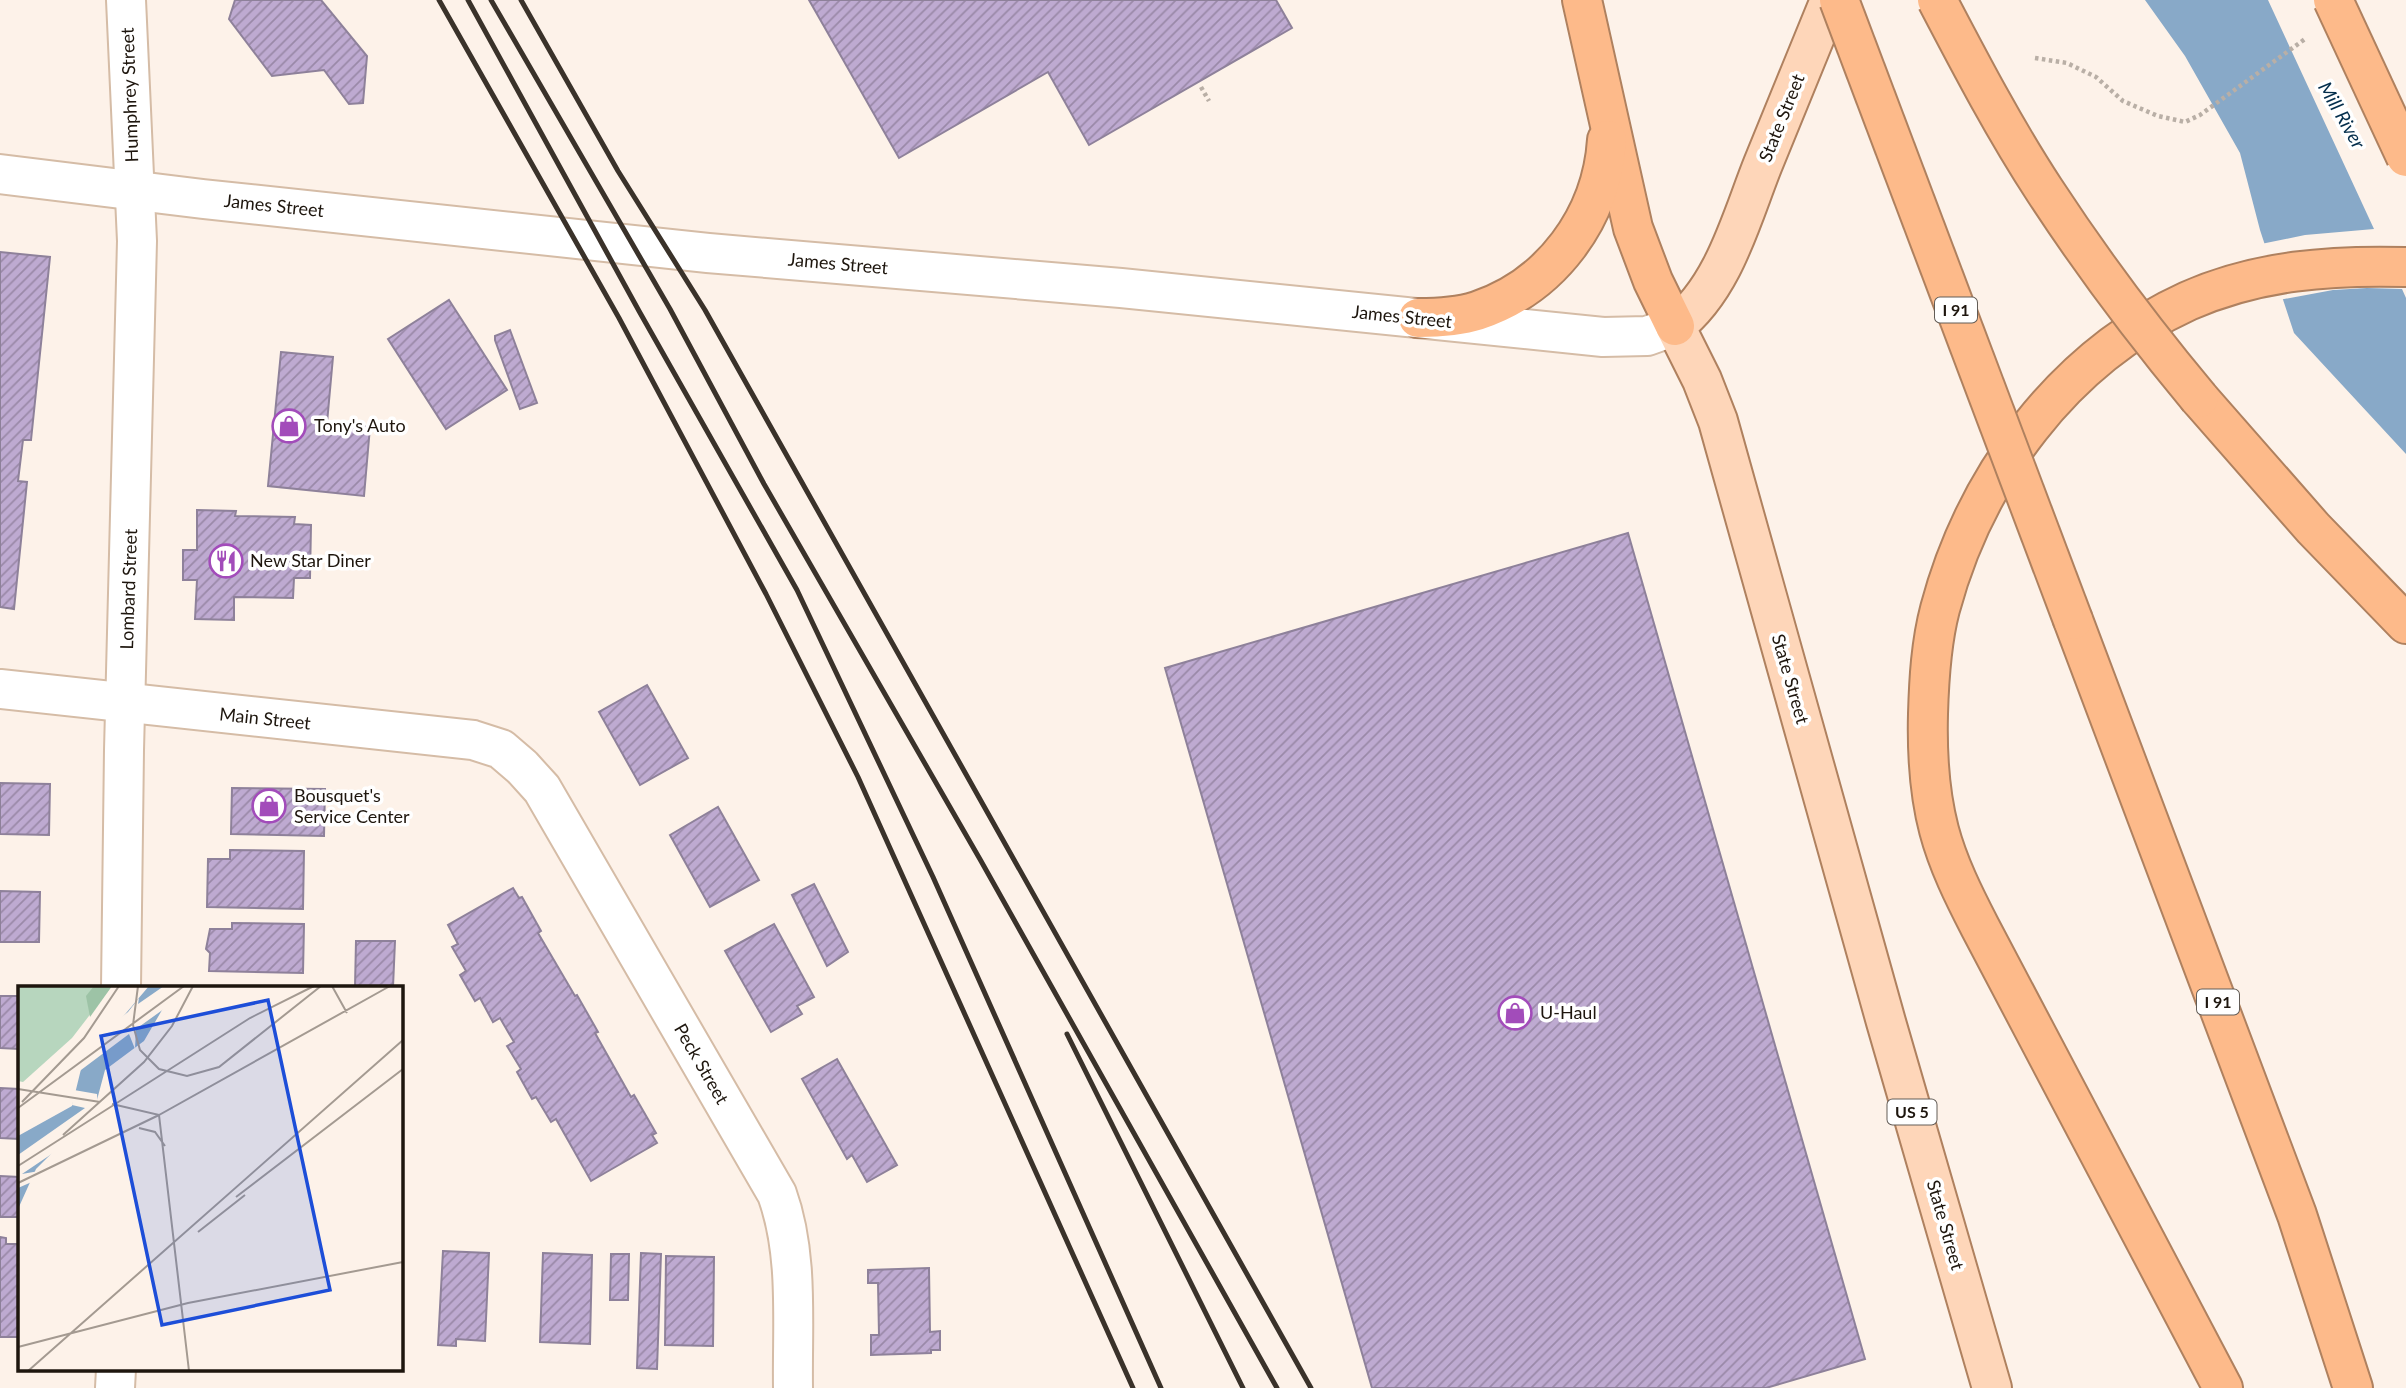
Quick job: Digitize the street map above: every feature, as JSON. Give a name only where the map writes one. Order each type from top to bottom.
[{"type":"highway","points":[[1582,0],[1633,228],[1653,281],[1675,326]]},
{"type":"highway","name":"I 91","points":[[1839,0],[2274,1153],[2353,1388]]},
{"type":"highway","points":[[1937,0],[2008,131],[2044,189],[2121,300],[2199,398],[2313,528],[2406,624]]},
{"type":"highway","points":[[2333,0],[2406,158]]},
{"type":"highway","points":[[1418,318],[1460,316],[1494,304],[1530,283],[1564,252],[1586,220],[1600,185],[1607,146],[1606,106]]},
{"type":"highway","points":[[2223,1388],[1960,888],[1939,831],[1929,775],[1927,732],[1929,689],[1939,612],[1963,541],[1998,472],[2045,409],[2101,354],[2128,334],[2189,301],[2228,286],[2302,270],[2354,266],[2406,267]]},
{"type":"main road","name":"State Street","points":[[1830,0],[1720,268],[1702,300],[1675,326],[1702,380],[1718,421],[1882,1009],[1992,1388]]},
{"type":"street","name":"Humphrey Street","points":[[126,0],[134,190]]},
{"type":"street","name":"James Street","points":[[0,174],[203,199],[708,253],[1121,288],[1603,337],[1647,336],[1675,326]]},
{"type":"street","name":"Lombard Street","points":[[121,986],[125,704],[138,241],[134,190]]},
{"type":"street","name":"Main Street","points":[[0,690],[474,740],[501,749],[523,767]]},
{"type":"street","name":"Peck Street","points":[[523,767],[542,789],[777,1194],[786,1221],[791,1258],[793,1388]]},
{"type":"street","points":[[115,1388],[116,1370]]},
{"type":"path","points":[[2035,58],[2067,63],[2096,77],[2123,101],[2158,116],[2185,122],[2200,115],[2307,38]]},
{"type":"path","points":[[1201,87],[1209,101]]},
{"type":"water","name":"Mill River","points":[[2145,0],[2406,0],[2406,454],[2294,333],[2260,230],[2240,153],[2185,56]]},
{"type":"pier","points":[[2268,0],[2406,0],[2406,298],[2402,289],[2367,288],[2333,290],[2279,300],[2261,244],[2305,235],[2374,229]]},
{"type":"building","points":[[235,0],[321,0],[367,56],[363,103],[349,104],[324,70],[272,76],[229,19]]},
{"type":"building","points":[[809,0],[1276,0],[1292,28],[1089,145],[1048,72],[899,158]]},
{"type":"building","points":[[0,252],[50,257],[31,440],[23,440],[18,481],[27,482],[14,609],[0,607]]},
{"type":"building","points":[[449,300],[507,390],[446,429],[388,339]]},
{"type":"building","points":[[510,330],[537,403],[520,409],[495,340],[495,336]]},
{"type":"building","points":[[281,352],[333,357],[327,423],[370,427],[364,496],[268,486]]},
{"type":"building","points":[[197,510],[236,511],[235,516],[295,517],[294,524],[311,525],[310,578],[294,578],[293,598],[234,597],[234,620],[195,619],[197,580],[183,580],[183,550],[197,550]]},
{"type":"building","name":"U-Haul","points":[[1628,533],[1865,1359],[1766,1388],[1372,1388],[1165,668]]},
{"type":"building","points":[[647,685],[688,758],[640,785],[599,712]]},
{"type":"building","points":[[0,783],[50,784],[49,835],[0,834]]},
{"type":"building","points":[[232,788],[325,789],[324,836],[231,834]]},
{"type":"building","points":[[718,807],[759,880],[710,907],[670,835]]},
{"type":"building","points":[[230,850],[304,851],[303,909],[207,907],[208,859],[230,859]]},
{"type":"building","points":[[814,884],[848,952],[827,966],[792,895]]},
{"type":"building","points":[[513,888],[519,898],[522,897],[541,931],[538,933],[598,1032],[595,1033],[631,1097],[634,1095],[656,1133],[652,1135],[657,1143],[591,1181],[556,1119],[551,1122],[536,1097],[532,1099],[517,1072],[521,1069],[507,1046],[514,1042],[500,1018],[493,1022],[480,998],[475,1001],[460,975],[466,971],[452,947],[458,944],[448,925]]},
{"type":"building","points":[[0,891],[40,892],[39,942],[0,942]]},
{"type":"building","points":[[232,923],[304,924],[303,973],[209,971],[210,953],[206,949],[210,929],[232,929]]},
{"type":"building","points":[[774,924],[814,997],[797,1006],[802,1014],[771,1032],[725,951]]},
{"type":"building","points":[[356,941],[395,941],[393,986],[355,986]]},
{"type":"building","points":[[0,996],[18,996],[18,1049],[0,1048]]},
{"type":"building","points":[[837,1059],[897,1165],[867,1182],[852,1155],[847,1159],[802,1079]]},
{"type":"building","points":[[0,1088],[18,1089],[18,1139],[0,1138]]},
{"type":"building","points":[[0,1176],[18,1177],[18,1217],[0,1217]]},
{"type":"building","points":[[0,1237],[6,1238],[6,1244],[18,1244],[18,1337],[0,1337]]},
{"type":"building","points":[[443,1251],[489,1253],[485,1341],[456,1339],[456,1346],[438,1345]]},
{"type":"building","points":[[543,1253],[592,1255],[590,1344],[540,1342]]},
{"type":"building","points":[[641,1253],[661,1254],[657,1369],[637,1368]]},
{"type":"building","points":[[611,1254],[629,1254],[628,1300],[610,1300]]},
{"type":"building","points":[[666,1256],[714,1257],[713,1346],[665,1345]]},
{"type":"building","points":[[929,1268],[930,1332],[940,1331],[940,1350],[931,1350],[931,1353],[871,1355],[871,1335],[879,1335],[878,1283],[868,1283],[868,1270]]},
{"type":"railway","points":[[439,0],[619,318],[766,594],[858,777],[1133,1388]]},
{"type":"railway","points":[[468,0],[639,311],[797,590],[933,877],[1161,1388]]},
{"type":"railway","points":[[491,0],[670,309],[764,484],[981,861],[1277,1388]]},
{"type":"railway","points":[[521,0],[618,171],[705,310],[1311,1388]]},
{"type":"railway","points":[[1067,1034],[1243,1388]]},
{"type":"place","name":"Tony's Auto","points":[[289,426]]},
{"type":"place","name":"New Star Diner","points":[[226,561]]},
{"type":"place","name":"Bousquet's Service Center","points":[[269,806]]},
{"type":"place","name":"U-Haul","points":[[1515,1013]]}]
